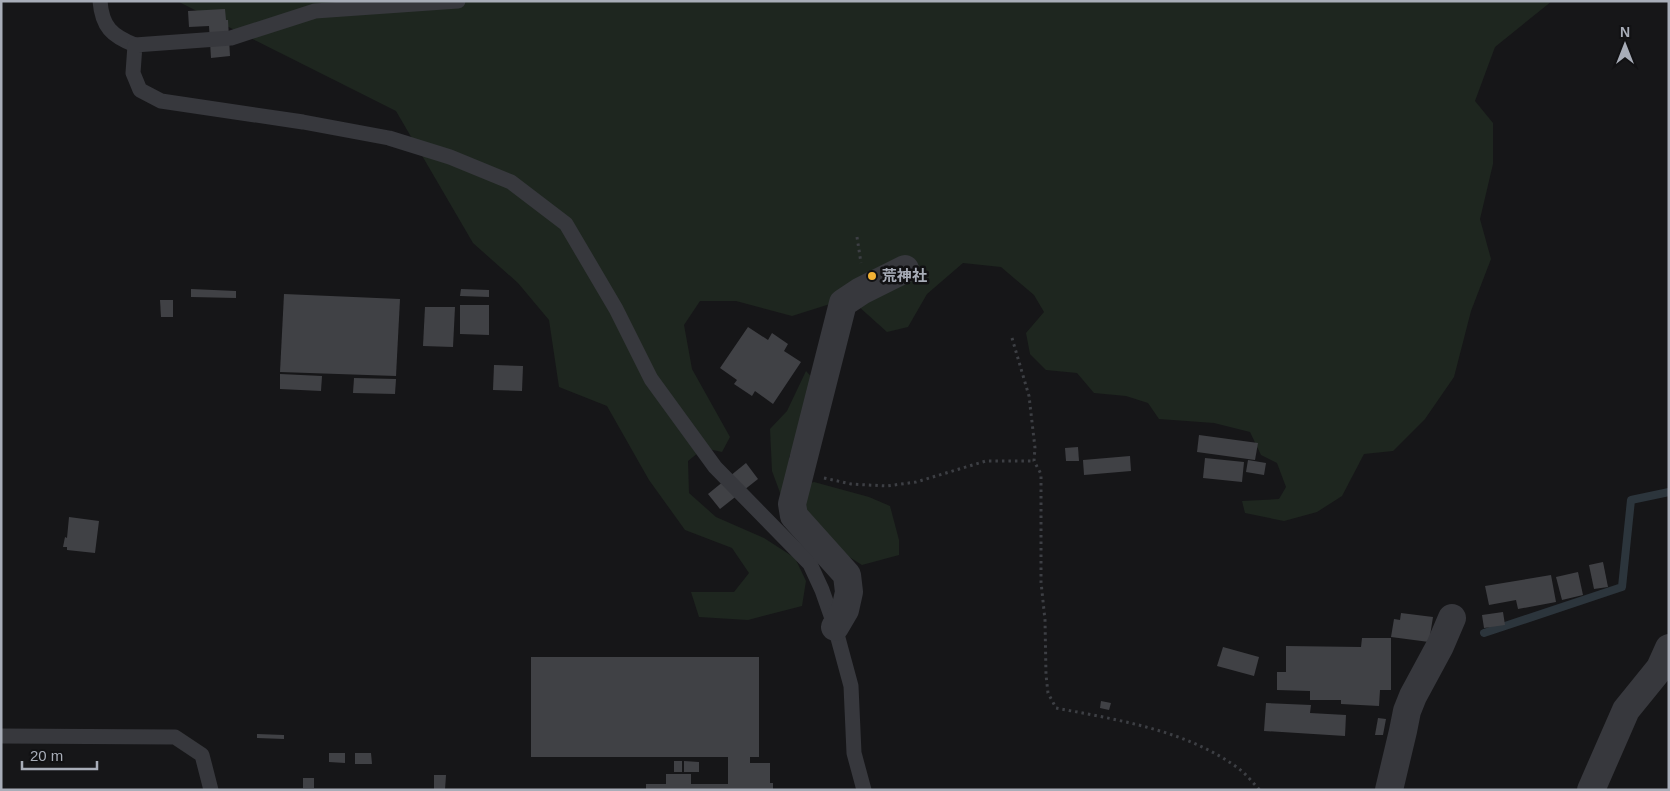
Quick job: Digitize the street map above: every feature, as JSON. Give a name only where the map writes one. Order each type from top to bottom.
[{"type":"street","points":[[835,627],[845,610],[849,592],[847,575],[794,516],[792,504],[843,303],[861,291],[904,269]]},
{"type":"street","points":[[1389,790],[1404,731],[1407,711],[1452,618]]},
{"type":"street","points":[[1592,790],[1626,710],[1660,668],[1669,648]]},
{"type":"lane","points":[[100,1],[101,13],[106,26],[120,39],[136,45],[231,38],[315,11],[458,1]]},
{"type":"lane","points":[[136,45],[133,73],[140,90],[161,101],[303,122],[389,138],[450,157],[511,182],[566,224],[616,309],[651,379],[715,467],[810,564],[822,590],[835,627],[851,686],[854,753],[864,790]]},
{"type":"lane","points":[[1,736],[175,737],[202,755],[211,790]]},
{"type":"path","points":[[1012,338],[1029,396],[1034,461],[1042,474],[1041,582],[1046,675],[1048,693],[1056,708],[1155,730],[1196,744],[1240,769],[1260,790]]},
{"type":"path","points":[[800,473],[850,484],[887,486],[916,482],[986,461],[1034,461]]},
{"type":"shaded area","points":[[177,1],[1552,1],[1495,47],[1475,101],[1493,123],[1493,164],[1480,219],[1491,259],[1471,311],[1454,377],[1425,419],[1393,451],[1364,454],[1342,496],[1317,512],[1284,521],[1245,513],[1242,501],[1279,499],[1286,487],[1277,463],[1261,455],[1250,432],[1214,423],[1159,419],[1148,403],[1126,396],[1094,393],[1077,373],[1046,370],[1030,354],[1026,333],[1044,312],[1034,295],[1001,267],[963,263],[927,294],[908,327],[887,332],[857,305],[830,304],[792,316],[736,301],[700,301],[684,325],[692,369],[730,437],[722,452],[704,448],[688,461],[689,493],[716,517],[764,538],[795,558],[806,581],[802,606],[748,620],[699,617],[691,592],[734,592],[749,573],[732,548],[685,530],[649,480],[607,406],[559,387],[549,320],[518,283],[473,243],[396,111]]},
{"type":"shaded area","points":[[806,371],[816,382],[805,425],[789,457],[789,479],[801,486],[814,482],[869,497],[890,506],[899,540],[899,555],[862,565],[840,551],[782,498],[772,471],[770,429],[787,411]]},
{"type":"building","points":[[225,9],[226,20],[228,20],[230,56],[211,58],[209,26],[189,27],[188,11]]},
{"type":"building","points":[[191,289],[236,291],[236,298],[191,297]]},
{"type":"building","points":[[461,289],[489,290],[489,297],[460,296]]},
{"type":"building","points":[[284,294],[400,299],[396,376],[280,372]]},
{"type":"building","points":[[160,300],[173,300],[173,317],[161,317]]},
{"type":"building","points":[[460,305],[489,305],[489,335],[460,334]]},
{"type":"building","points":[[425,307],[455,307],[453,347],[423,346]]},
{"type":"building","points":[[748,327],[768,340],[772,333],[788,344],[784,351],[801,362],[773,404],[755,391],[752,396],[734,384],[737,380],[720,368]]},
{"type":"building","points":[[494,365],[523,366],[522,391],[493,390]]},
{"type":"building","points":[[280,374],[322,376],[321,391],[280,389]]},
{"type":"building","points":[[354,378],[396,379],[395,394],[353,393]]},
{"type":"building","points":[[1199,435],[1258,443],[1255,460],[1197,452]]},
{"type":"building","points":[[1078,447],[1079,461],[1066,461],[1065,448]]},
{"type":"building","points":[[1130,456],[1131,471],[1084,475],[1083,460]]},
{"type":"building","points":[[1205,458],[1244,462],[1242,482],[1203,478]]},
{"type":"building","points":[[1248,460],[1266,463],[1264,475],[1246,472]]},
{"type":"building","points":[[746,463],[758,479],[720,509],[708,494]]},
{"type":"building","points":[[69,517],[99,521],[95,553],[67,550],[67,547],[63,547],[65,537],[67,538]]},
{"type":"building","points":[[1603,562],[1608,587],[1594,589],[1589,565]]},
{"type":"building","points":[[1578,572],[1583,595],[1562,600],[1556,577]]},
{"type":"building","points":[[1551,575],[1556,602],[1518,609],[1516,600],[1489,605],[1485,586]]},
{"type":"building","points":[[1503,612],[1505,625],[1484,628],[1482,615]]},
{"type":"building","points":[[1401,613],[1433,617],[1429,642],[1391,637],[1394,619],[1400,620]]},
{"type":"building","points":[[1362,638],[1391,638],[1391,690],[1380,690],[1379,706],[1341,704],[1341,700],[1310,700],[1310,691],[1277,690],[1277,672],[1286,672],[1286,646],[1361,647]]},
{"type":"building","points":[[1223,647],[1259,657],[1254,676],[1217,666]]},
{"type":"building","points":[[531,657],[759,657],[759,757],[750,757],[750,763],[770,763],[770,783],[773,783],[773,790],[646,790],[646,784],[666,784],[666,774],[691,774],[691,784],[728,784],[728,757],[531,757]]},
{"type":"building","points":[[1101,701],[1111,703],[1109,710],[1100,708]]},
{"type":"building","points":[[1266,703],[1311,705],[1310,713],[1346,715],[1345,736],[1264,731]]},
{"type":"building","points":[[1378,718],[1386,719],[1383,735],[1375,735]]},
{"type":"building","points":[[257,734],[284,735],[284,739],[257,738]]},
{"type":"building","points":[[329,753],[345,753],[345,763],[329,762]]},
{"type":"building","points":[[355,753],[371,753],[372,764],[355,764]]},
{"type":"building","points":[[674,761],[682,761],[682,772],[674,772]]},
{"type":"building","points":[[684,761],[699,762],[699,772],[684,772]]},
{"type":"building","points":[[434,775],[446,775],[445,790],[434,790]]},
{"type":"building","points":[[303,778],[314,778],[314,788],[303,788]]},
{"type":"waterway","points":[[1484,633],[1622,587],[1631,500],[1669,492]]},
{"type":"place","name":"荒神社","points":[[872,276]]}]
